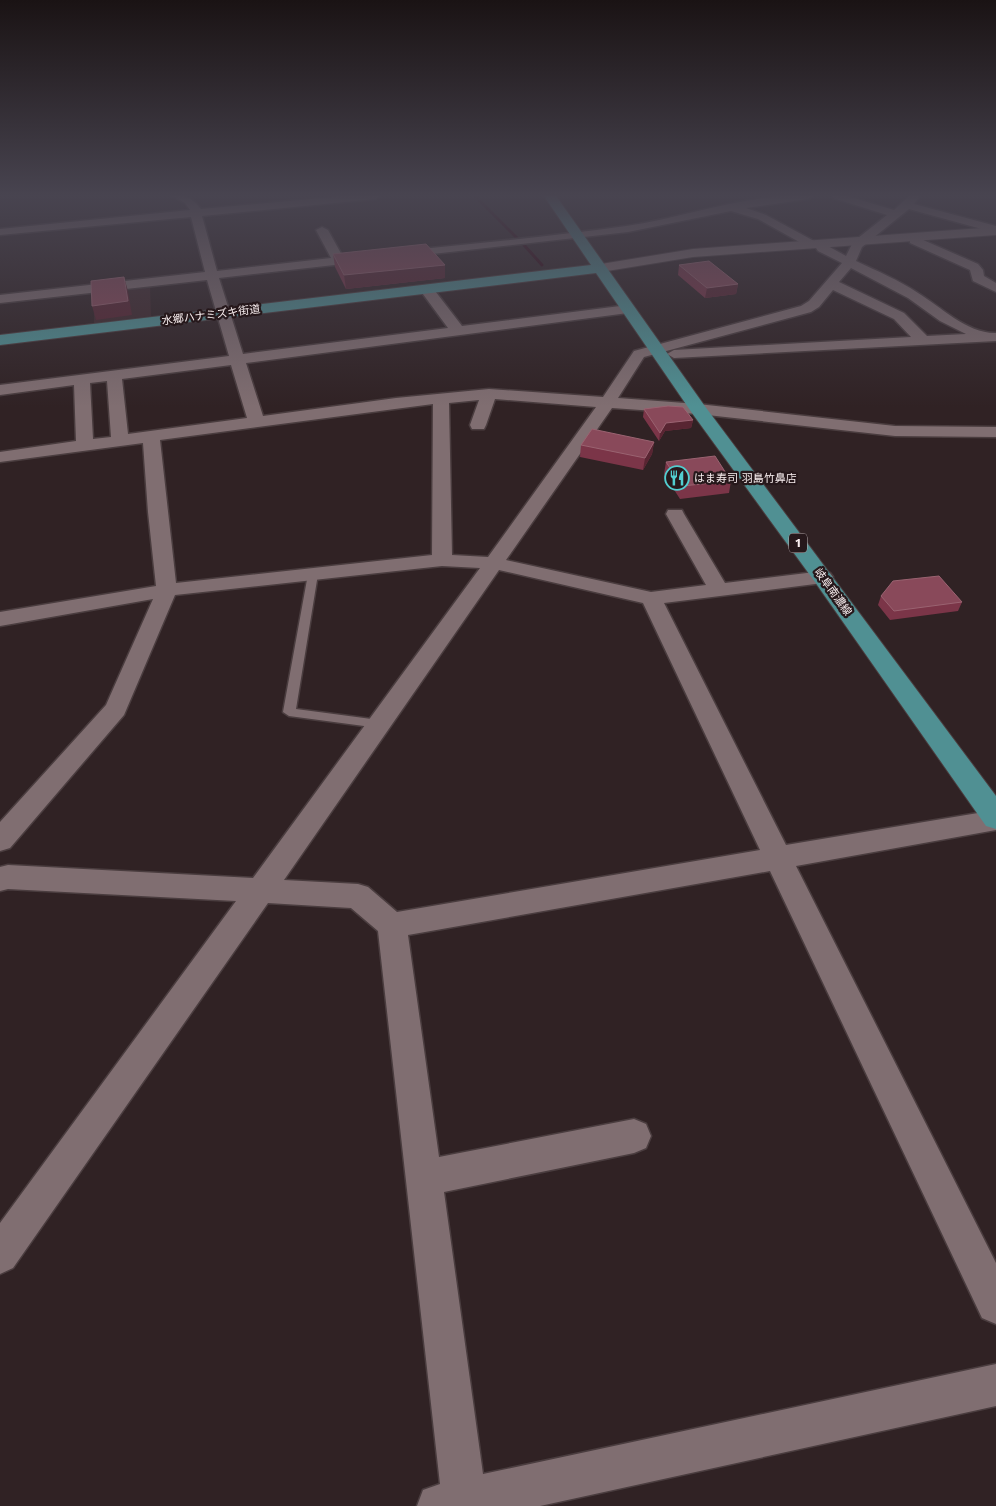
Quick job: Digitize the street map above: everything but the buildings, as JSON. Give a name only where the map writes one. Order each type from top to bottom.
[{"type":"main road","points":[[601,268],[618,266]]},
{"type":"main road","name":"水郷ハナミズキ街道","points":[[0,340],[601,268]]},
{"type":"main road","name":"岐阜南濃線","points":[[601,268],[698,409],[823,577],[996,819]]},
{"type":"street","points":[[209,266],[239,359],[256,421]]},
{"type":"street","points":[[0,299],[294,266]]},
{"type":"street","points":[[0,1255],[494,563],[607,403],[639,354],[658,351],[806,310],[814,304],[846,266]]},
{"type":"street","points":[[856,266],[913,295],[945,318],[992,341]]},
{"type":"street","points":[[972,266],[977,270],[978,278],[996,288]]},
{"type":"street","points":[[830,283],[899,316],[924,342]]},
{"type":"street","points":[[427,290],[458,331]]},
{"type":"street","points":[[0,390],[628,309]]},
{"type":"street","points":[[658,351],[992,341]]},
{"type":"street","points":[[114,375],[120,440]]},
{"type":"street","points":[[82,379],[85,445]]},
{"type":"street","points":[[478,426],[489,394]]},
{"type":"street","points":[[0,456],[256,421],[489,394],[698,409],[895,431],[996,432]]},
{"type":"street","points":[[442,398],[442,560]]},
{"type":"street","points":[[0,840],[116,709],[168,590],[157,512],[151,436]]},
{"type":"street","points":[[675,514],[719,590]]},
{"type":"street","points":[[0,619],[168,590],[442,560],[494,563],[651,598],[823,577]]},
{"type":"street","points":[[651,598],[996,1304]]},
{"type":"street","points":[[392,925],[996,819]]},
{"type":"street","points":[[0,879],[8,877],[358,896],[392,925],[424,1178],[456,1504],[996,1385]]},
{"type":"street","points":[[424,1178],[634,1136]]},
{"type":"lane","points":[[313,574],[289,712],[379,724]]},
{"type":"shaded area","points":[[150,284],[151,316],[94,323],[94,290]]},
{"type":"place","name":"はま寿司 羽島竹鼻店","points":[[677,478]]}]
